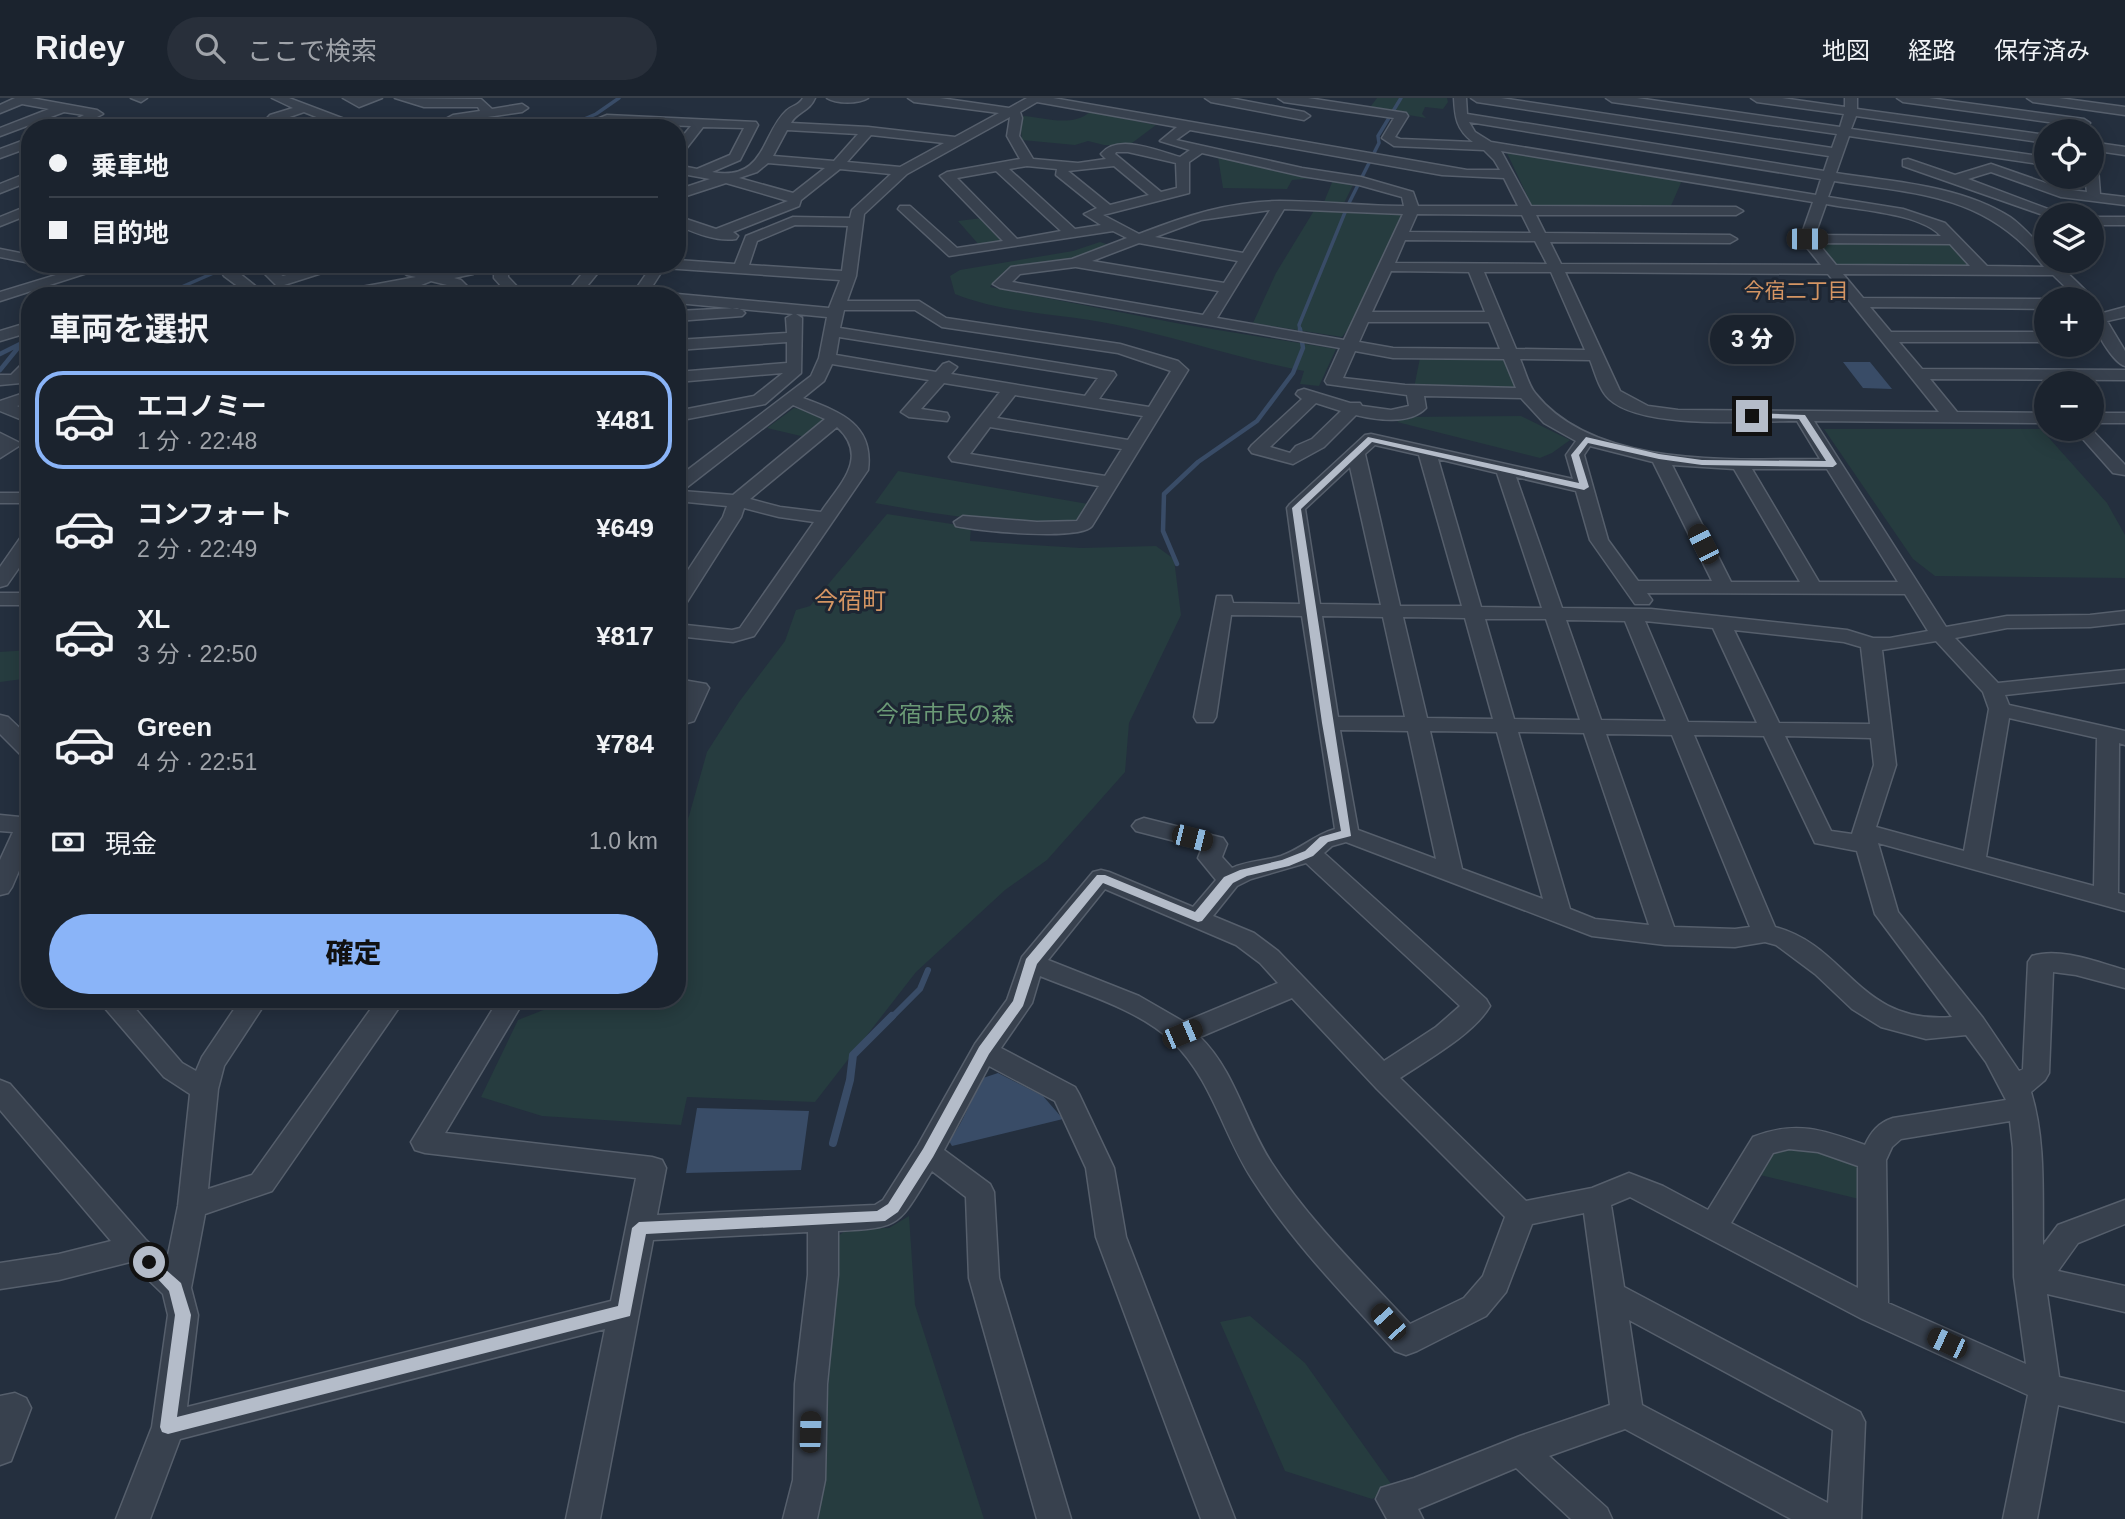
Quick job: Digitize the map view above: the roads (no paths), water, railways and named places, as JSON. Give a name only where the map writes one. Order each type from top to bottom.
[{"type":"street","points":[[278,98],[334,119]]},
{"type":"street","points":[[349,98],[359,103],[376,98]]},
{"type":"street","points":[[401,98],[424,103],[481,103],[489,114]]},
{"type":"street","points":[[507,119],[536,98]]},
{"type":"street","points":[[686,192],[752,169],[765,159],[790,114],[806,105],[809,98]]},
{"type":"street","points":[[833,98],[862,98]]},
{"type":"street","points":[[914,98],[948,105],[1014,112]]},
{"type":"street","points":[[686,479],[794,400],[818,378],[827,358],[836,309],[849,276],[855,222],[863,205],[902,171],[1037,98],[1470,180],[1508,174]]},
{"type":"street","points":[[1211,98],[1323,119]]},
{"type":"street","points":[[1284,98],[1402,116],[1388,138],[1398,143],[1491,146],[1821,198],[1925,219],[1940,226],[1983,271]]},
{"type":"street","points":[[1350,123],[1367,98]]},
{"type":"street","points":[[1461,98],[1460,117],[1463,128],[1491,146],[1508,174],[1556,268],[1613,394],[1627,405],[1678,415],[2034,418]]},
{"type":"street","points":[[1477,98],[1837,153]]},
{"type":"street","points":[[1612,98],[1643,100],[2034,159]]},
{"type":"street","points":[[1757,98],[1851,105],[2034,137]]},
{"type":"street","points":[[1903,98],[2036,119]]},
{"type":"street","points":[[2033,98],[2073,101],[2125,111]]},
{"type":"street","points":[[0,109],[23,99],[97,114],[85,119]]},
{"type":"street","points":[[1627,168],[1643,100]]},
{"type":"street","points":[[2073,101],[2082,119]]},
{"type":"street","points":[[1807,239],[1851,105]]},
{"type":"street","points":[[33,119],[62,107]]},
{"type":"street","points":[[273,119],[306,108]]},
{"type":"street","points":[[455,119],[522,108]]},
{"type":"street","points":[[1014,112],[1016,118],[1013,136],[1026,155],[1027,162]]},
{"type":"street","points":[[1460,117],[1943,194],[1993,213],[2006,221],[2034,248]]},
{"type":"street","points":[[686,123],[751,125],[735,157],[699,173]]},
{"type":"street","points":[[686,140],[700,123]]},
{"type":"street","points":[[0,124],[21,128]]},
{"type":"street","points":[[0,132],[21,124]]},
{"type":"street","points":[[1186,126],[1166,141],[1302,172],[1361,181],[1415,195],[1401,236],[1333,381],[1369,388],[1415,392],[1526,393]]},
{"type":"street","points":[[782,127],[920,131],[959,141]]},
{"type":"street","points":[[717,234],[795,200],[839,164],[868,131]]},
{"type":"street","points":[[1901,186],[1913,142]]},
{"type":"street","points":[[1440,145],[1457,157],[1470,180]]},
{"type":"street","points":[[0,154],[21,146]]},
{"type":"street","points":[[2104,147],[2125,150]]},
{"type":"street","points":[[1157,195],[1107,153],[1113,148],[1128,148],[1182,161],[1200,149]]},
{"type":"street","points":[[1012,242],[947,176],[1049,158],[1065,167],[1116,162]]},
{"type":"street","points":[[765,159],[902,171]]},
{"type":"street","points":[[1182,161],[1184,190],[1091,214],[1139,239],[1247,258]]},
{"type":"street","points":[[1908,163],[2034,207]]},
{"type":"street","points":[[0,164],[21,168]]},
{"type":"street","points":[[999,167],[1072,234]]},
{"type":"street","points":[[1065,167],[1061,172],[1108,210]]},
{"type":"street","points":[[1955,179],[1991,168],[2061,193],[2125,201]]},
{"type":"street","points":[[686,171],[724,177],[795,200]]},
{"type":"street","points":[[0,189],[21,180]]},
{"type":"street","points":[[1740,254],[1728,223],[1747,187]]},
{"type":"street","points":[[2093,189],[2094,197]]},
{"type":"street","points":[[793,221],[795,200]]},
{"type":"street","points":[[1596,355],[1393,353],[1000,284],[1016,270],[1076,263],[1198,216],[1249,207],[1280,205],[1412,210],[1736,211]]},
{"type":"street","points":[[1208,320],[1280,205]]},
{"type":"street","points":[[905,209],[954,253],[1113,227]]},
{"type":"street","points":[[0,222],[21,213]]},
{"type":"street","points":[[686,224],[701,232],[751,239],[793,221],[855,222]]},
{"type":"street","points":[[2104,221],[2125,221]]},
{"type":"street","points":[[686,237],[701,232]]},
{"type":"street","points":[[1401,236],[1539,238],[1740,254],[1832,270],[1983,271],[2034,266]]},
{"type":"street","points":[[740,269],[751,239]]},
{"type":"street","points":[[1807,239],[1953,240]]},
{"type":"street","points":[[1807,239],[1953,418]]},
{"type":"street","points":[[2,254],[21,246]]},
{"type":"street","points":[[2,254],[21,258]]},
{"type":"street","points":[[1386,267],[1556,268],[1740,254]]},
{"type":"street","points":[[1076,263],[1228,288]]},
{"type":"street","points":[[686,265],[849,276]]},
{"type":"street","points":[[1475,268],[1508,355],[1526,393],[1553,423],[1586,440],[1659,457],[1702,463],[1833,464]]},
{"type":"street","points":[[25,287],[65,273]]},
{"type":"street","points":[[229,273],[248,287]]},
{"type":"street","points":[[272,274],[281,282],[308,273]]},
{"type":"street","points":[[419,273],[456,283],[460,287]]},
{"type":"street","points":[[394,287],[456,273]]},
{"type":"street","points":[[500,273],[510,287]]},
{"type":"street","points":[[579,287],[590,273]]},
{"type":"street","points":[[2059,273],[2074,287]]},
{"type":"street","points":[[414,284],[417,287]]},
{"type":"street","points":[[2,295],[21,288]]},
{"type":"street","points":[[686,299],[790,311]]},
{"type":"street","points":[[1859,302],[2034,304]]},
{"type":"street","points":[[686,316],[919,306],[942,322],[1119,349],[1172,364],[1180,370],[1083,526],[1037,528],[963,522]]},
{"type":"street","points":[[686,413],[760,400],[793,373],[795,368],[790,311]]},
{"type":"street","points":[[2104,312],[2125,312]]},
{"type":"street","points":[[1363,317],[1495,317]]},
{"type":"street","points":[[2104,322],[2118,337],[2118,353],[2125,360]]},
{"type":"street","points":[[940,417],[909,412],[983,328]]},
{"type":"street","points":[[0,336],[21,330]]},
{"type":"street","points":[[830,331],[1108,375],[1089,402]]},
{"type":"street","points":[[686,344],[793,337]]},
{"type":"street","points":[[1887,337],[2034,337]]},
{"type":"street","points":[[827,358],[1153,413]]},
{"type":"street","points":[[686,376],[795,368]]},
{"type":"street","points":[[0,380],[15,380],[21,374]]},
{"type":"street","points":[[1918,374],[2125,375]]},
{"type":"street","points":[[1011,389],[958,457],[1108,482]]},
{"type":"street","points":[[1354,407],[1318,443],[1302,450],[1293,459],[1258,449],[1308,395],[1354,407],[1375,413],[1413,411],[1418,408],[1415,392]]},
{"type":"street","points":[[1,406],[21,399]]},
{"type":"street","points":[[686,631],[733,636],[747,632],[859,470],[863,456],[862,445],[851,429],[836,419],[794,400]]},
{"type":"street","points":[[1,406],[21,414]]},
{"type":"street","points":[[1720,622],[1823,838],[1864,837],[1974,860],[2116,900],[2117,737],[1996,700],[1940,634],[1802,416]]},
{"type":"street","points":[[2104,418],[2125,418]]},
{"type":"street","points":[[686,589],[732,517],[737,501],[836,419]]},
{"type":"street","points":[[987,421],[1132,446]]},
{"type":"street","points":[[0,439],[13,444],[0,453]]},
{"type":"street","points":[[1347,834],[1296,508],[1371,439],[1584,487]]},
{"type":"street","points":[[1586,440],[1575,455],[1599,540],[1634,587],[1680,728],[1765,933]]},
{"type":"street","points":[[2093,441],[2119,469],[2125,470]]},
{"type":"street","points":[[1427,452],[1559,912]]},
{"type":"street","points":[[1356,453],[1451,872]]},
{"type":"street","points":[[1659,457],[1725,588]]},
{"type":"street","points":[[1740,464],[1813,588]]},
{"type":"street","points":[[1504,468],[1665,936]]},
{"type":"street","points":[[686,497],[737,501],[779,512],[827,518]]},
{"type":"street","points":[[0,498],[21,498]]},
{"type":"street","points":[[21,557],[2,597],[21,598]]},
{"type":"street","points":[[1634,587],[1913,588]]},
{"type":"street","points":[[1205,717],[1230,606],[1311,610],[1642,615],[1847,636],[1871,644],[1890,644],[2007,622],[2090,621],[2125,617]]},
{"type":"street","points":[[1871,644],[1885,765],[1864,837],[1887,914],[1974,1025],[2019,1098],[2027,1148],[2029,1278],[2045,1388],[2020,1519]]},
{"type":"street","points":[[1996,700],[2125,676]]},
{"type":"street","points":[[686,686],[699,688],[686,714]]},
{"type":"street","points":[[1974,860],[1996,700]]},
{"type":"street","points":[[0,722],[21,742]]},
{"type":"street","points":[[1328,723],[1882,731]]},
{"type":"street","points":[[0,823],[21,824]]},
{"type":"street","points":[[1144,826],[1215,844],[1210,858],[1229,880]]},
{"type":"street","points":[[0,839],[21,828]]},
{"type":"street","points":[[1198,918],[1229,880],[1244,872],[1285,863],[1309,853],[1324,840],[1347,834],[1559,912],[1592,927],[1665,936],[1735,938],[1765,933],[1784,937],[1824,968],[1861,1002],[1889,1020],[1926,1029],[1974,1025]]},
{"type":"street","points":[[0,887],[21,840]]},
{"type":"street","points":[[1309,853],[1477,1006],[1445,1034],[1382,1076]]},
{"type":"street","points":[[639,1228],[880,1217],[893,1208],[928,1153],[984,1051],[1019,1003],[1031,962],[1101,878],[1245,939],[1269,957],[1382,1076],[1521,1214]]},
{"type":"street","points":[[1031,962],[1158,1017],[1182,1034],[1220,1081],[1254,1161],[1284,1206],[1406,1341],[1475,1307],[1495,1283],[1521,1214]]},
{"type":"street","points":[[1873,1310],[1872,1160],[1881,1140],[1893,1129],[2019,1098],[2036,1073],[2041,962],[2076,966],[2125,979]]},
{"type":"street","points":[[1182,1034],[1295,986]]},
{"type":"street","points":[[137,1008],[173,1070],[204,1089]]},
{"type":"street","points":[[133,1519],[168,1427],[183,1315],[176,1288],[192,1206],[204,1089],[211,1064],[249,1008]]},
{"type":"street","points":[[192,1206],[262,1183],[386,1008]]},
{"type":"street","points":[[507,1008],[425,1142],[652,1168],[583,1519]]},
{"type":"street","points":[[984,1051],[1065,1094],[1100,1168],[1111,1237],[1218,1519]]},
{"type":"street","points":[[0,1091],[135,1248],[176,1288]]},
{"type":"street","points":[[1712,1228],[1763,1145],[1773,1140],[1791,1138],[1818,1141],[1872,1160]]},
{"type":"street","points":[[928,1153],[980,1192],[984,1278],[1054,1519]]},
{"type":"street","points":[[1521,1214],[1596,1199],[1629,1185],[1653,1194],[1712,1228],[1873,1310],[2045,1388],[2125,1407]]},
{"type":"street","points":[[1596,1199],[1628,1414]]},
{"type":"street","points":[[2029,1278],[2049,1260],[2068,1234],[2125,1212]]},
{"type":"street","points":[[800,1519],[809,1480],[811,1384],[823,1275],[823,1219]]},
{"type":"street","points":[[0,1276],[59,1268],[135,1248]]},
{"type":"street","points":[[2029,1278],[2125,1299]]},
{"type":"street","points":[[1612,1296],[1849,1422],[1844,1519]]},
{"type":"street","points":[[168,1427],[624,1311]]},
{"type":"street","points":[[0,1411],[15,1408],[0,1450]]},
{"type":"street","points":[[1406,1519],[1393,1499],[1415,1494],[1520,1451],[1628,1414],[1824,1519]]},
{"type":"street","points":[[1520,1451],[1595,1519]]},
{"type":"water","points":[[1843,362],[1870,362],[1892,389],[1863,388]]},
{"type":"water","points":[[998,1073],[1043,1096],[1063,1119],[952,1146],[949,1141],[983,1078]]},
{"type":"water","points":[[697,1108],[809,1111],[801,1170],[686,1173]]},
{"type":"waterway","points":[[584,119],[619,98]]},
{"type":"waterway","points":[[1300,330],[1299,325],[1348,205],[1379,143],[1378,136],[1401,98]]},
{"type":"waterway","points":[[182,287],[213,273]]},
{"type":"waterway","points":[[1177,564],[1163,531],[1164,494],[1198,462],[1257,421],[1293,373],[1303,348],[1300,329]]},
{"type":"waterway","points":[[0,354],[20,344]]},
{"type":"waterway","points":[[0,370],[21,344]]},
{"type":"waterway","points":[[891,1018],[920,989],[928,970]]},
{"type":"waterway","points":[[833,1143],[850,1080],[853,1055],[892,1016]]},
{"type":"district","name":"今宿二丁目","points":[[1796,291]]},
{"type":"district","name":"今宿町","points":[[850,601]]},
{"type":"park label","name":"今宿市民の森","points":[[945,714]]}]
